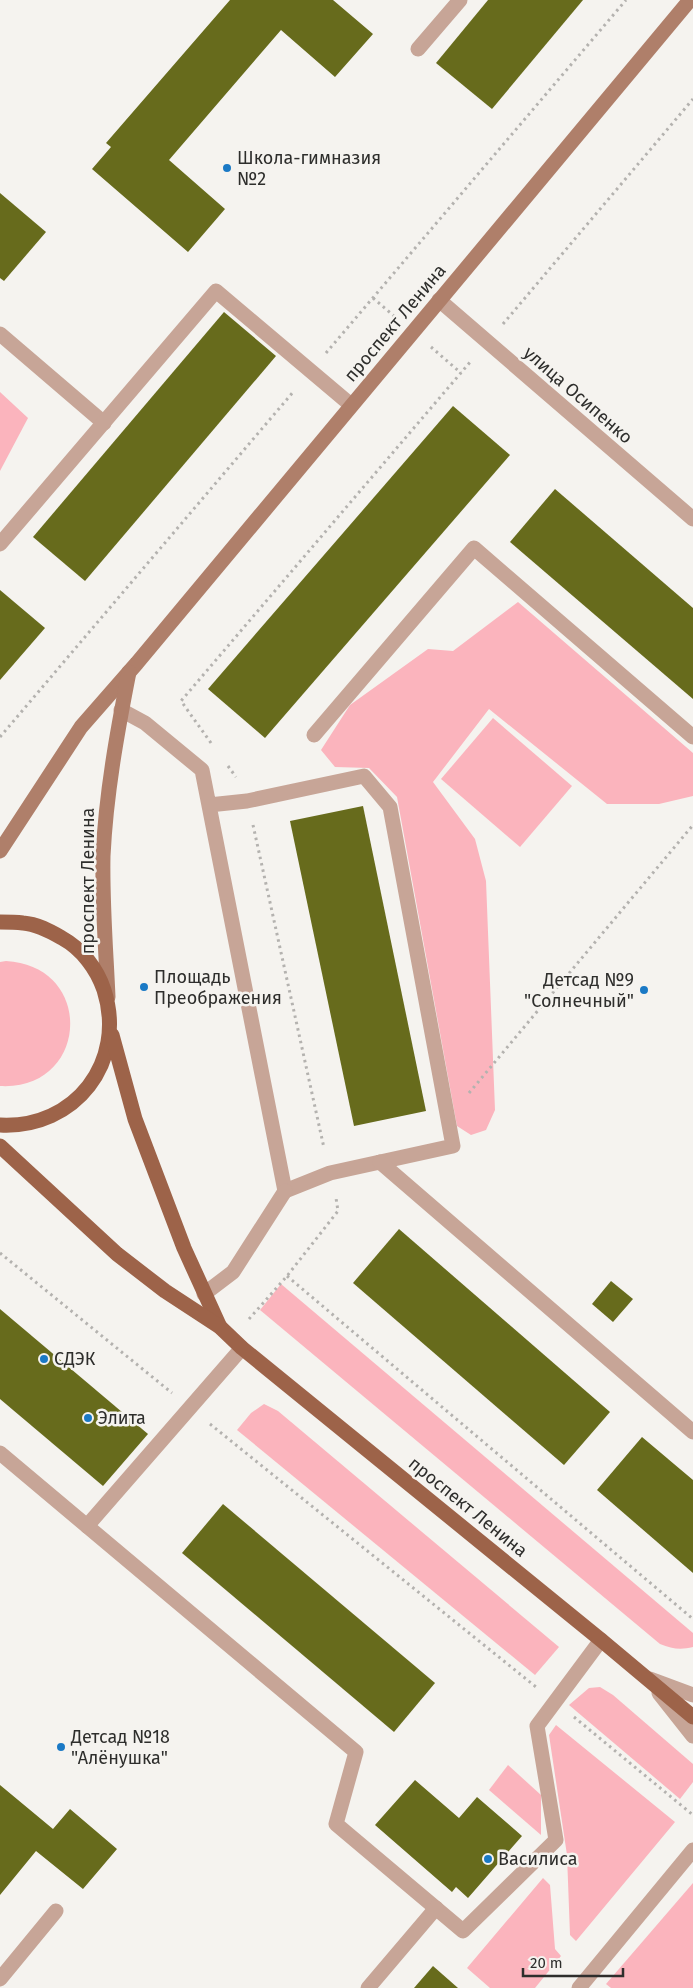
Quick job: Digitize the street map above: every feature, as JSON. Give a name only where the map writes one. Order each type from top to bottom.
[{"type":"main road","name":"проспект Ленина","points":[[0,850],[81,727],[130,671],[690,0]]},
{"type":"main road","name":"проспект Ленина","points":[[108,1004],[103,858],[112,765],[130,671]]},
{"type":"main road","points":[[0,922],[32,925],[48,930],[70,942],[88,960],[101,980],[108,1004],[110,1029],[106,1053],[96,1076],[81,1095],[62,1111],[40,1121],[16,1126],[0,1125]]},
{"type":"main road","name":"проспект Ленина","points":[[110,1029],[135,1119],[184,1248],[220,1327]]},
{"type":"main road","name":"проспект Ленина","points":[[0,1146],[117,1254],[165,1291],[220,1327],[242,1348],[688,1712]]},
{"type":"street","points":[[418,49],[460,0]]},
{"type":"street","points":[[0,544],[216,291],[351,405]]},
{"type":"street","name":"улица Осипенко","points":[[439,300],[693,519]]},
{"type":"street","points":[[0,334],[104,423]]},
{"type":"street","points":[[314,735],[474,548],[693,737]]},
{"type":"street","points":[[122,710],[145,724],[202,770],[285,1191]]},
{"type":"street","points":[[204,1294],[234,1272],[285,1191],[330,1173],[453,1146],[390,807],[364,776],[248,801],[209,805]]},
{"type":"street","points":[[380,1162],[693,1432]]},
{"type":"street","points":[[87,1526],[242,1348]]},
{"type":"street","points":[[0,1453],[356,1752],[336,1824],[462,1931],[556,1840],[537,1726],[601,1640]]},
{"type":"street","points":[[647,1678],[693,1695],[688,1712]]},
{"type":"street","points":[[647,1678],[693,1736]]},
{"type":"street","points":[[579,1988],[693,1850]]},
{"type":"street","points":[[368,1988],[436,1908]]},
{"type":"street","points":[[0,1979],[56,1911]]},
{"type":"path","points":[[216,749],[181,701],[693,99]]},
{"type":"path","points":[[228,765],[245,789],[248,801],[338,1211],[287,1276],[693,1619]]},
{"type":"path","points":[[448,1118],[693,825]]},
{"type":"path","points":[[0,1253],[693,1816]]},
{"type":"shaded area","points":[[0,392],[28,418],[0,471]]},
{"type":"shaded area","points":[[518,602],[693,753],[693,796],[659,804],[607,804],[489,709],[433,782],[475,839],[486,881],[495,1110],[486,1130],[471,1135],[457,1126],[397,797],[369,768],[335,767],[321,750],[350,705],[428,649],[453,651]]},
{"type":"shaded area","points":[[493,718],[572,786],[520,847],[441,779]]},
{"type":"shaded area","points":[[6,961],[35,968],[56,983],[67,1004],[70,1027],[65,1050],[51,1069],[30,1082],[0,1086],[0,962]]},
{"type":"shaded area","points":[[281,1284],[693,1633],[693,1647],[676,1649],[660,1644],[260,1310]]},
{"type":"shaded area","points":[[264,1404],[278,1411],[559,1647],[535,1675],[237,1430],[251,1413]]},
{"type":"shaded area","points":[[600,1687],[613,1695],[693,1764],[693,1782],[680,1799],[569,1705],[589,1688]]},
{"type":"shaded area","points":[[556,1725],[675,1822],[576,1941],[570,1935],[567,1855],[549,1735]]},
{"type":"shaded area","points":[[508,1765],[541,1795],[541,1835],[489,1790]]},
{"type":"shaded area","points":[[543,1878],[550,1885],[555,1949],[561,1956],[535,1988],[490,1988],[467,1968]]},
{"type":"shaded area","points":[[693,1883],[693,1988],[611,1988],[606,1984]]},
{"type":"building","points":[[230,0],[333,0],[373,34],[335,77],[281,30],[169,160],[225,209],[188,252],[92,169],[111,147],[106,143]]},
{"type":"building","points":[[488,0],[583,0],[492,109],[436,63]]},
{"type":"building","points":[[0,193],[46,232],[4,281],[0,278]]},
{"type":"building","points":[[224,312],[276,356],[85,581],[33,537]]},
{"type":"building","points":[[453,406],[510,455],[265,738],[208,689]]},
{"type":"building","points":[[555,489],[693,608],[693,699],[510,542]]},
{"type":"building","points":[[0,590],[45,628],[0,680]]},
{"type":"building","points":[[363,806],[426,1111],[354,1126],[290,821]]},
{"type":"building","points":[[399,1229],[610,1412],[564,1465],[353,1283]]},
{"type":"building","points":[[611,1281],[633,1299],[613,1322],[592,1304]]},
{"type":"building","points":[[0,1309],[148,1434],[103,1486],[0,1399]]},
{"type":"building","points":[[642,1437],[693,1480],[693,1573],[597,1490]]},
{"type":"building","points":[[223,1504],[435,1683],[394,1732],[182,1553]]},
{"type":"building","points":[[415,1780],[459,1818],[477,1797],[522,1836],[468,1898],[456,1887],[452,1892],[375,1825]]},
{"type":"building","points":[[0,1785],[53,1829],[70,1809],[117,1849],[83,1889],[36,1851],[0,1895]]},
{"type":"building","points":[[433,1966],[458,1988],[414,1988]]},
{"type":"place","name":"Школа-гимназия №2","points":[[227,168]]},
{"type":"place","name":"Площадь Преображения","points":[[144,987]]},
{"type":"place","name":"Детсад №9 \"Солнечный\"","points":[[644,990]]},
{"type":"place","name":"СДЭК","points":[[44,1359]]},
{"type":"place","name":"Элита","points":[[88,1418]]},
{"type":"place","name":"Детсад №18 \"Алёнушка\"","points":[[61,1747]]},
{"type":"place","name":"Василиса","points":[[488,1859]]}]
